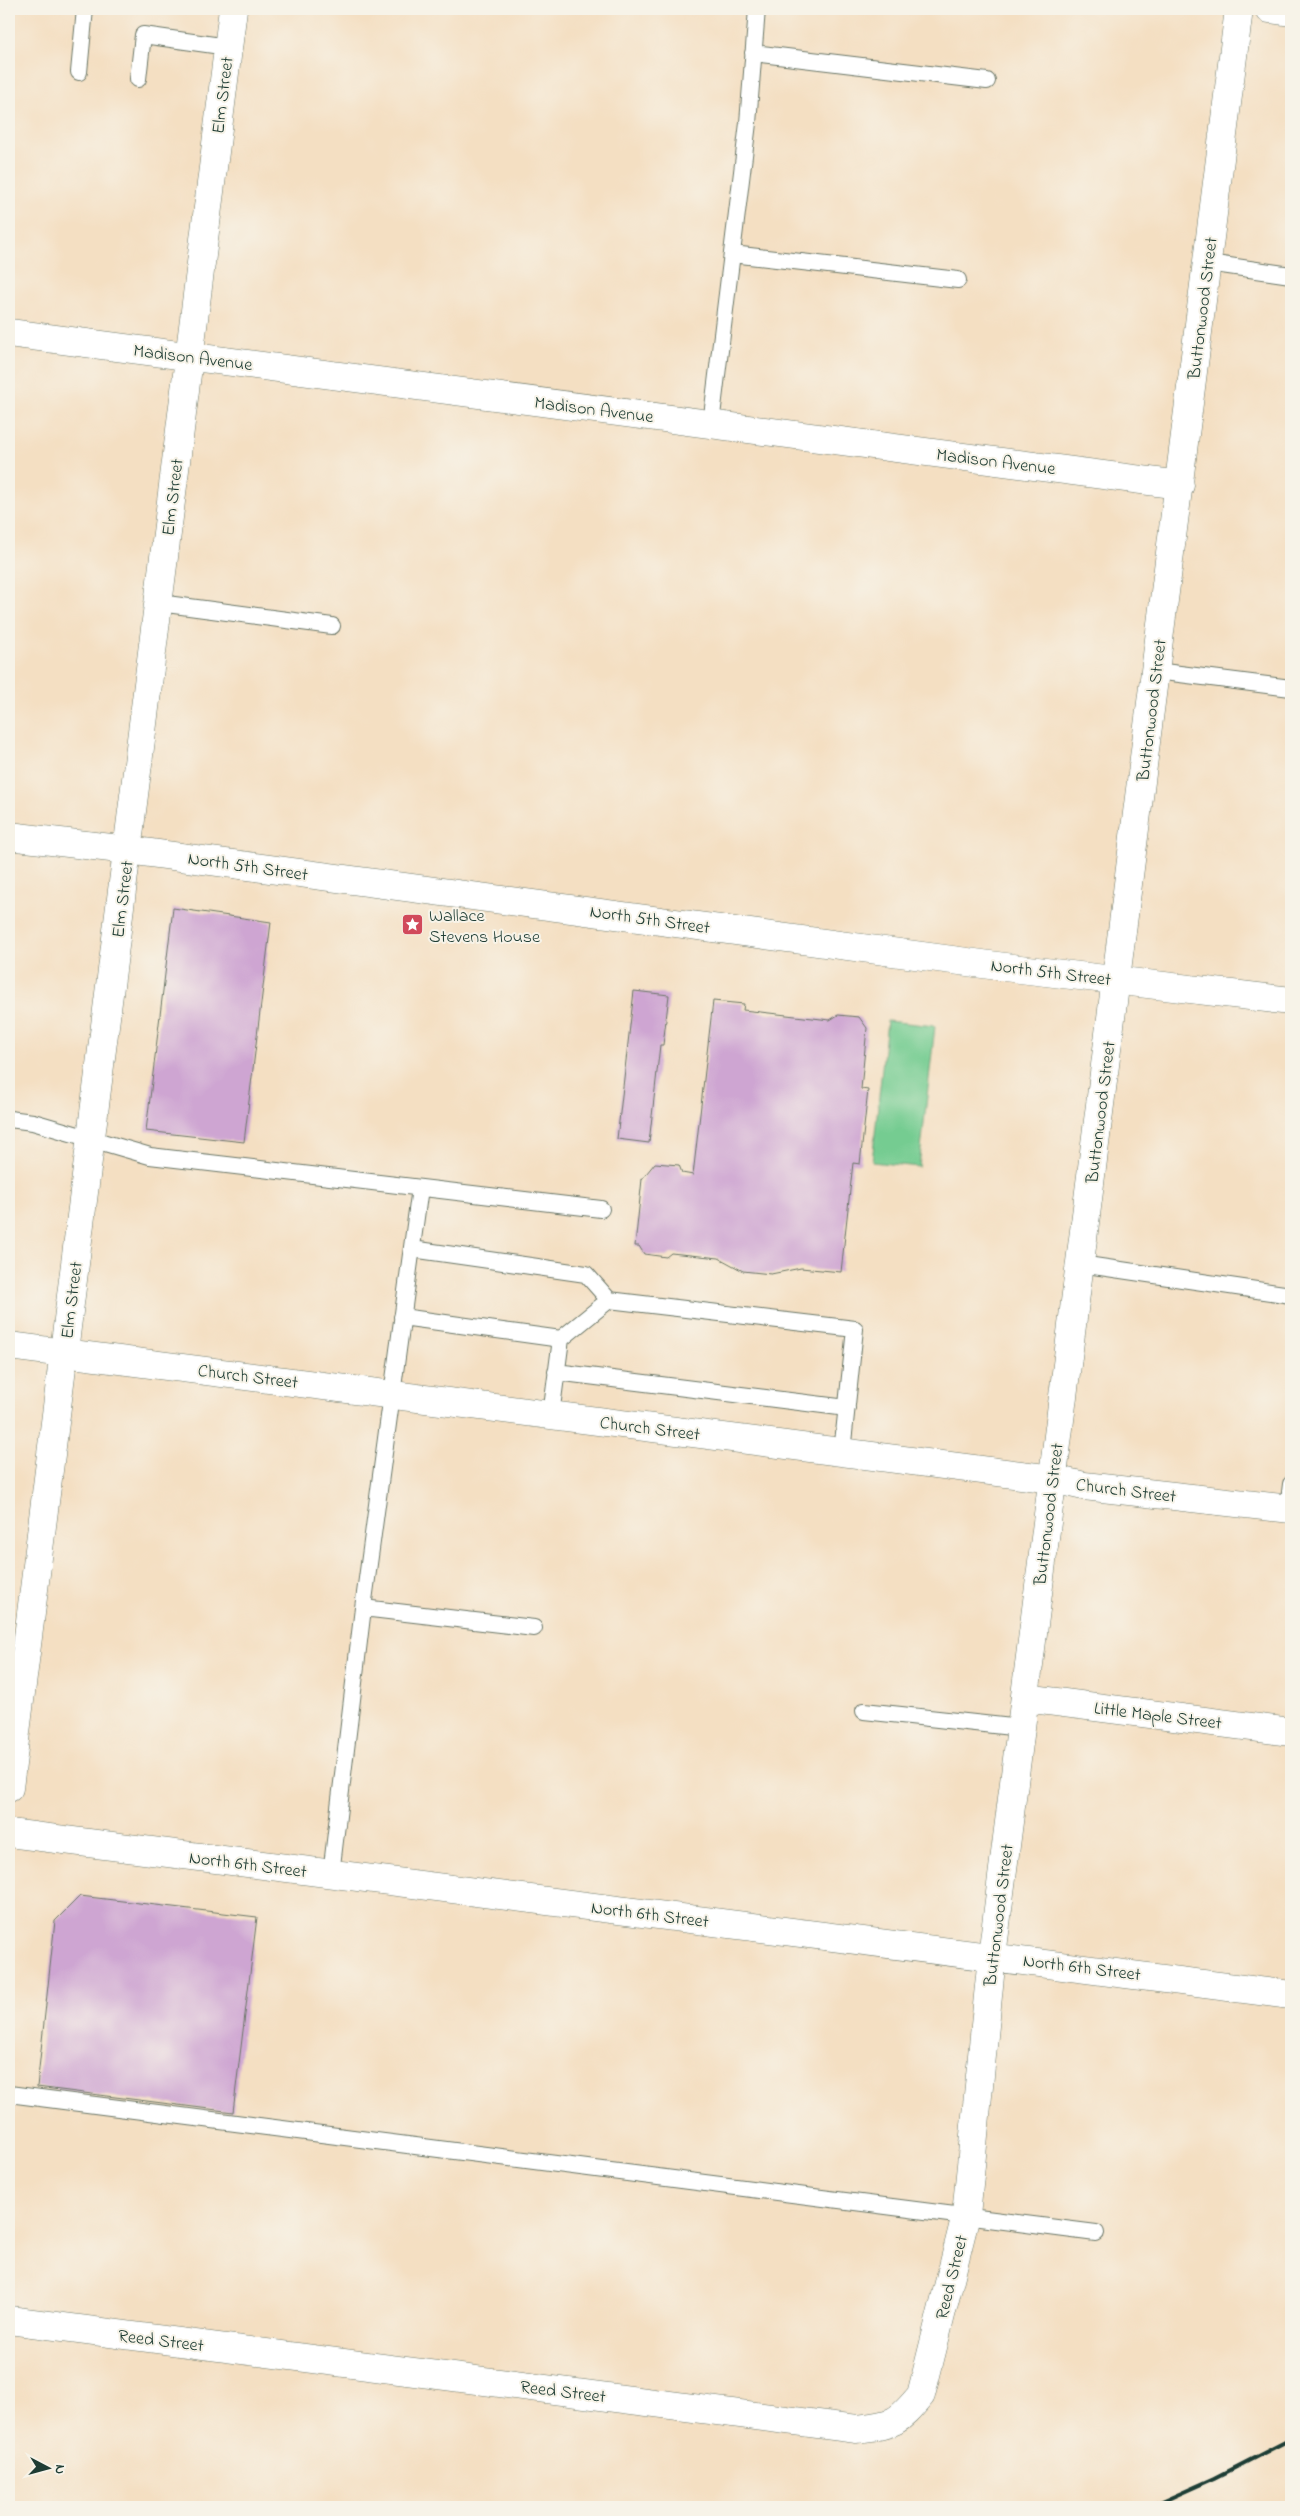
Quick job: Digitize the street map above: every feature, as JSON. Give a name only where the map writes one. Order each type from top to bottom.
[{"type":"street","name":"Elm Street","points":[[9,1788],[233,9]]},
{"type":"street","name":"Buttonwood Street","points":[[966,2216],[992,1956],[1239,9]]},
{"type":"street","points":[[1269,9],[1291,12]]},
{"type":"street","name":"Madison Avenue","points":[[9,333],[1180,484]]},
{"type":"street","name":"North 5th Street","points":[[9,836],[1291,1001]]},
{"type":"street","name":"Church Street","points":[[9,1346],[1053,1479],[1084,1486],[1290,1501]]},
{"type":"street","name":"Little Maple Street","points":[[1025,1698],[1291,1732]]},
{"type":"street","name":"North 6th Street","points":[[9,1833],[1291,1995]]},
{"type":"street","name":"Reed Street","points":[[9,2320],[856,2429],[892,2424],[908,2411],[921,2395],[966,2216]]},
{"type":"lane","points":[[79,72],[85,9]]},
{"type":"lane","points":[[711,424],[748,123],[757,9]]},
{"type":"lane","points":[[138,80],[144,35],[228,47]]},
{"type":"lane","points":[[754,53],[986,81]]},
{"type":"lane","points":[[732,254],[958,280]]},
{"type":"lane","points":[[1208,263],[1291,275]]},
{"type":"lane","points":[[159,602],[332,626]]},
{"type":"lane","points":[[1156,671],[1291,688]]},
{"type":"lane","points":[[9,1119],[33,1122],[150,1156],[601,1209]]},
{"type":"lane","points":[[330,1874],[363,1608],[420,1188]]},
{"type":"lane","points":[[412,1249],[586,1274],[609,1300],[855,1329],[842,1452]]},
{"type":"lane","points":[[1080,1264],[1291,1295]]},
{"type":"lane","points":[[551,1415],[561,1339],[609,1300]]},
{"type":"lane","points":[[402,1317],[561,1339]]},
{"type":"lane","points":[[556,1372],[847,1408]]},
{"type":"lane","points":[[363,1608],[534,1628]]},
{"type":"lane","points":[[864,1711],[1021,1728]]},
{"type":"lane","points":[[9,2094],[1096,2233]]},
{"type":"green space","points":[[887,1021],[935,1026],[919,1167],[872,1162]]},
{"type":"building","points":[[173,908],[271,922],[244,1142],[146,1131]]},
{"type":"building","points":[[634,991],[669,995],[663,1045],[660,1045],[649,1143],[617,1139]]},
{"type":"building","points":[[713,1001],[744,1004],[743,1010],[830,1020],[838,1015],[859,1017],[867,1028],[861,1089],[868,1090],[860,1164],[853,1163],[841,1272],[801,1268],[771,1274],[743,1271],[719,1258],[671,1253],[666,1257],[644,1254],[639,1246],[635,1246],[642,1179],[655,1163],[679,1165],[682,1173],[693,1175]]},
{"type":"building","points":[[80,1896],[257,1917],[233,2112],[37,2087],[55,1921]]},
{"type":"railway","points":[[1150,2507],[1215,2478],[1291,2439]]},
{"type":"place","name":"Wallace Stevens House","points":[[413,925]]}]
